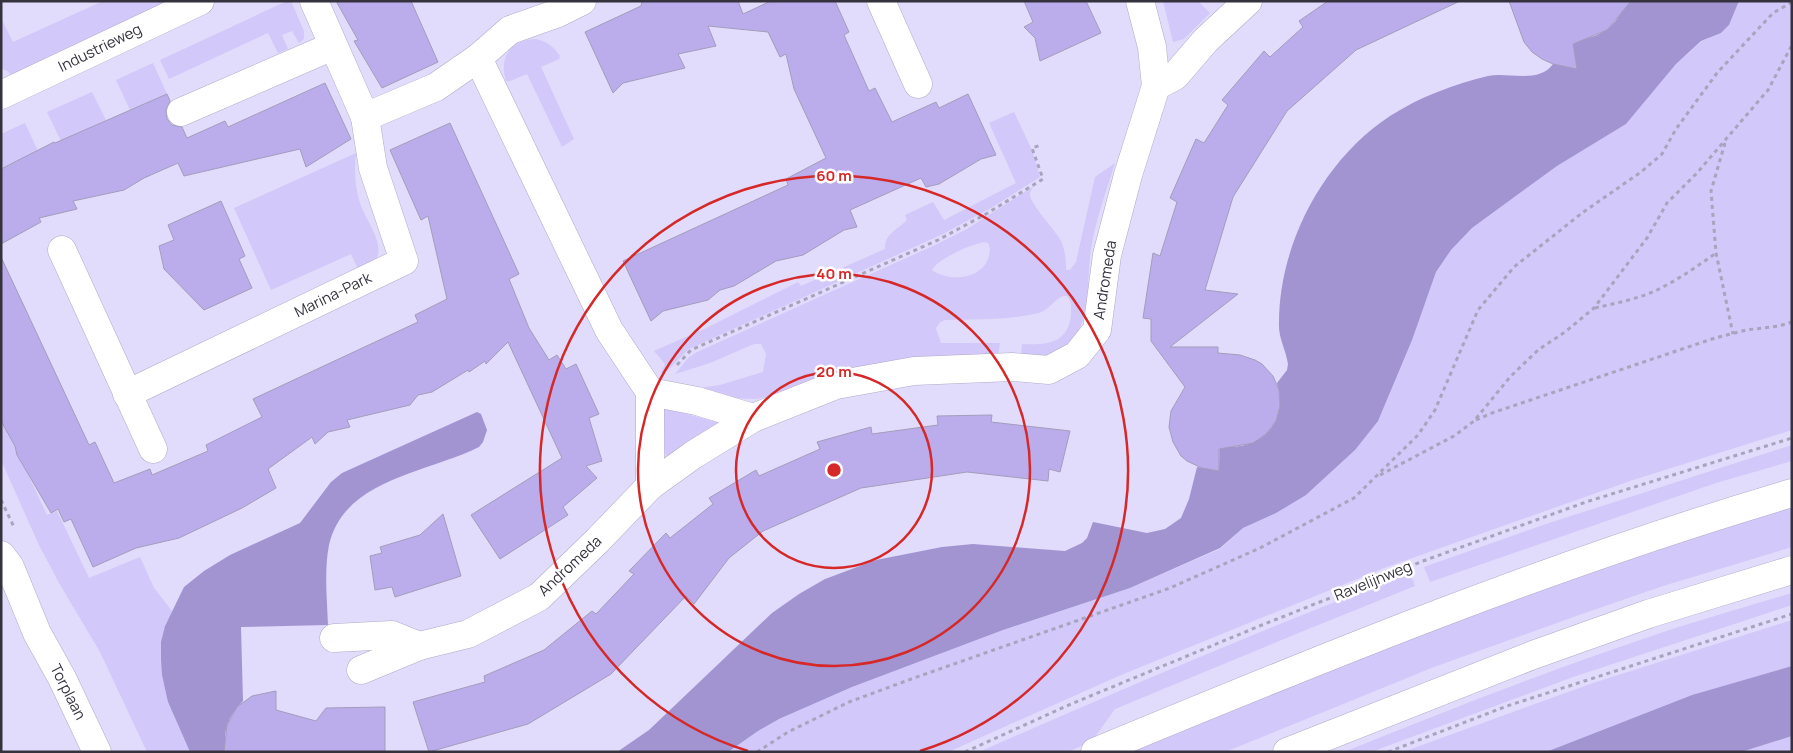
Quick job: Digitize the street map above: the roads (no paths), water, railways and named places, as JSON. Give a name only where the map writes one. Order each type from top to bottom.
[{"type":"street","name":"Industrieweg","points":[[1,95],[200,1]]},
{"type":"street","name":"Marina-Park","points":[[128,394],[404,261],[373,168],[365,117],[314,1]]},
{"type":"street","points":[[365,117],[436,87],[478,58],[510,30],[558,13],[582,1]]},
{"type":"street","points":[[880,1],[918,84]]},
{"type":"street","points":[[1140,1],[1152,47],[1156,86],[1175,76],[1206,40],[1248,1]]},
{"type":"street","points":[[181,112],[333,46]]},
{"type":"street","points":[[478,58],[609,330],[650,392],[650,486]]},
{"type":"street","name":"Andromeda","points":[[361,670],[419,646],[468,634],[539,597],[650,486],[693,455],[754,418],[836,385],[914,371],[1012,367],[1049,370],[1078,355],[1097,330],[1107,255],[1128,175],[1156,86]]},
{"type":"street","points":[[62,250],[153,449]]},
{"type":"street","points":[[650,392],[697,401],[754,418]]},
{"type":"street","points":[[1095,752],[1301,666],[1470,602],[1651,538],[1792,494]]},
{"type":"street","name":"Torplaan","points":[[1,555],[10,567],[37,632],[62,678],[97,752]]},
{"type":"street","points":[[1287,752],[1533,655],[1648,614],[1792,570]]},
{"type":"street","name":"Torplaan","points":[[1,588],[37,632]]},
{"type":"street","points":[[334,638],[392,635],[419,646]]}]
